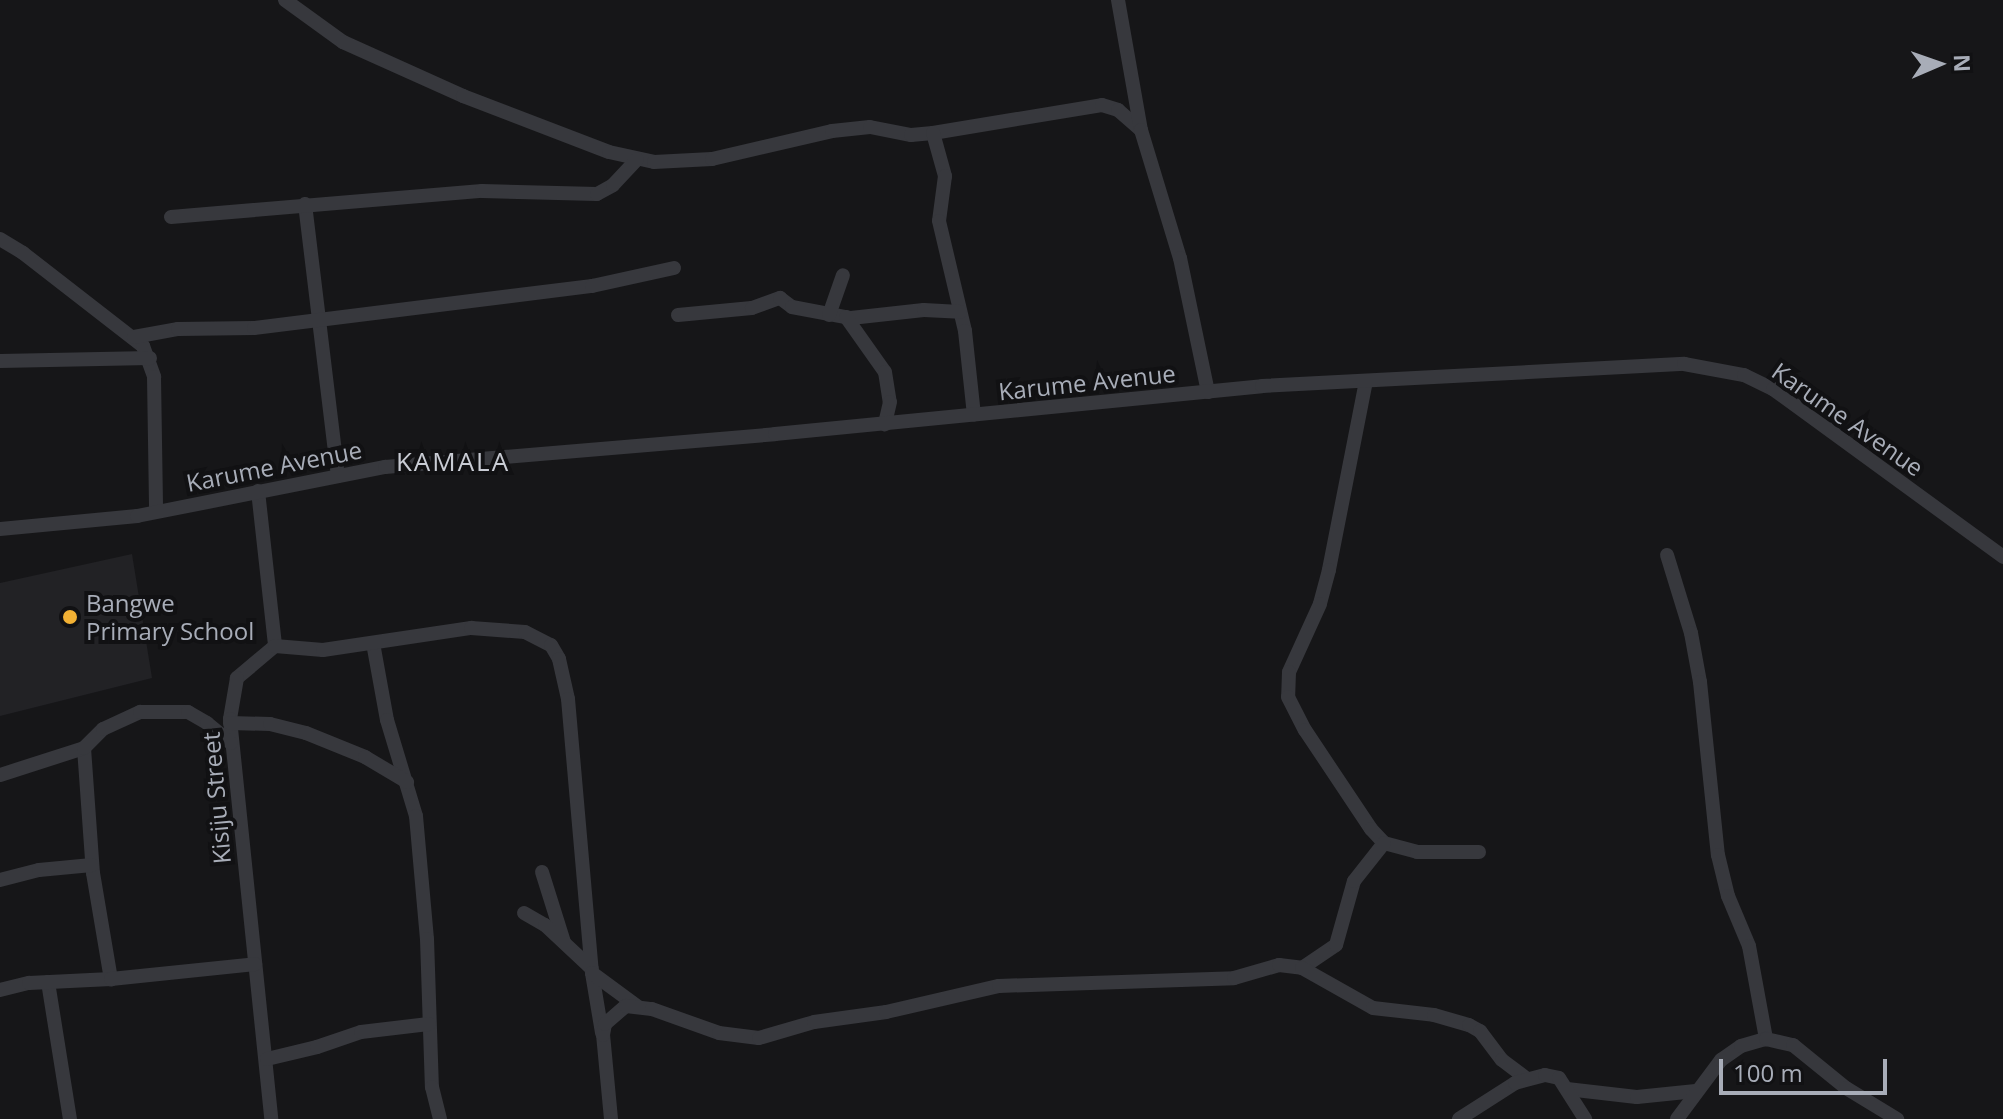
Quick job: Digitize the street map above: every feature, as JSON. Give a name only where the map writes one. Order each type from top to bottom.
[{"type":"street","points":[[285,0],[355,47],[463,96],[609,152],[654,162],[712,159],[808,135],[870,127],[911,135],[933,133],[1102,105],[1118,110],[1141,130]]},
{"type":"street","points":[[1118,0],[1141,130],[1182,266],[1208,392]]},
{"type":"street","points":[[933,133],[945,176],[939,221],[960,312],[974,415]]},
{"type":"street","points":[[171,217],[482,191],[597,194],[613,185],[637,159]]},
{"type":"street","points":[[305,204],[338,476]]},
{"type":"street","points":[[0,239],[134,337],[150,358],[154,377],[156,510]]},
{"type":"street","points":[[134,337],[178,329],[254,328],[319,317],[603,284],[674,268]]},
{"type":"street","points":[[829,315],[843,275]]},
{"type":"street","points":[[678,315],[752,308],[780,298],[792,307],[846,317],[924,310],[960,312]]},
{"type":"street","points":[[846,317],[885,372],[890,402],[885,424]]},
{"type":"street","points":[[0,361],[150,358]]},
{"type":"street","name":"Karume Avenue","points":[[0,529],[123,517],[385,467],[885,424],[1208,392],[1684,364],[1744,375],[1773,389],[2003,557]]},
{"type":"street","points":[[1366,381],[1329,570],[1320,604],[1289,672],[1288,697],[1305,730],[1371,829],[1384,843],[1417,852],[1479,852]]},
{"type":"street","points":[[258,491],[275,646],[323,650],[471,628],[525,632],[551,645],[559,659],[568,699],[592,971],[604,1041],[611,1119]]},
{"type":"street","points":[[1667,555],[1691,633],[1700,682],[1718,855],[1728,896],[1749,946],[1766,1039]]},
{"type":"street","points":[[373,643],[387,720],[407,782],[418,835],[432,1087],[440,1119]]},
{"type":"street","name":"Kisiju Street","points":[[271,1119],[230,723],[237,678],[275,646]]},
{"type":"street","points":[[0,775],[84,748],[103,729],[121,718],[158,711],[198,716],[231,743]]},
{"type":"street","points":[[230,723],[270,724],[306,733],[365,757],[407,782]]},
{"type":"street","points":[[84,748],[92,865],[111,979]]},
{"type":"street","points":[[1302,968],[1336,945],[1354,881],[1384,843]]},
{"type":"street","points":[[0,880],[39,870],[92,865]]},
{"type":"street","points":[[542,872],[564,942]]},
{"type":"street","points":[[524,913],[564,942],[592,971],[637,1007]]},
{"type":"street","points":[[0,990],[48,982],[111,979],[255,964]]},
{"type":"street","points":[[604,1041],[605,1024],[615,1012],[626,1006],[719,1033],[759,1038],[814,1022],[886,1012],[999,986],[1234,978],[1270,966],[1302,968],[1373,1008],[1434,1015],[1476,1028],[1502,1060],[1526,1078]]},
{"type":"street","points":[[48,982],[70,1119]]},
{"type":"street","points":[[267,1059],[361,1032],[429,1024]]},
{"type":"street","points":[[1677,1119],[1731,1050],[1766,1039],[1793,1045],[1846,1088],[1897,1119]]},
{"type":"street","points":[[1459,1119],[1526,1078],[1545,1075],[1559,1078],[1585,1119]]},
{"type":"street","points":[[1567,1089],[1637,1097],[1696,1091]]},
{"type":"shaded area","points":[[132,554],[152,678],[0,716],[0,583]]},
{"type":"place","name":"Bangwe Primary School","points":[[70,617]]},
{"type":"district","name":"KAMALA","points":[[453,462]]}]
